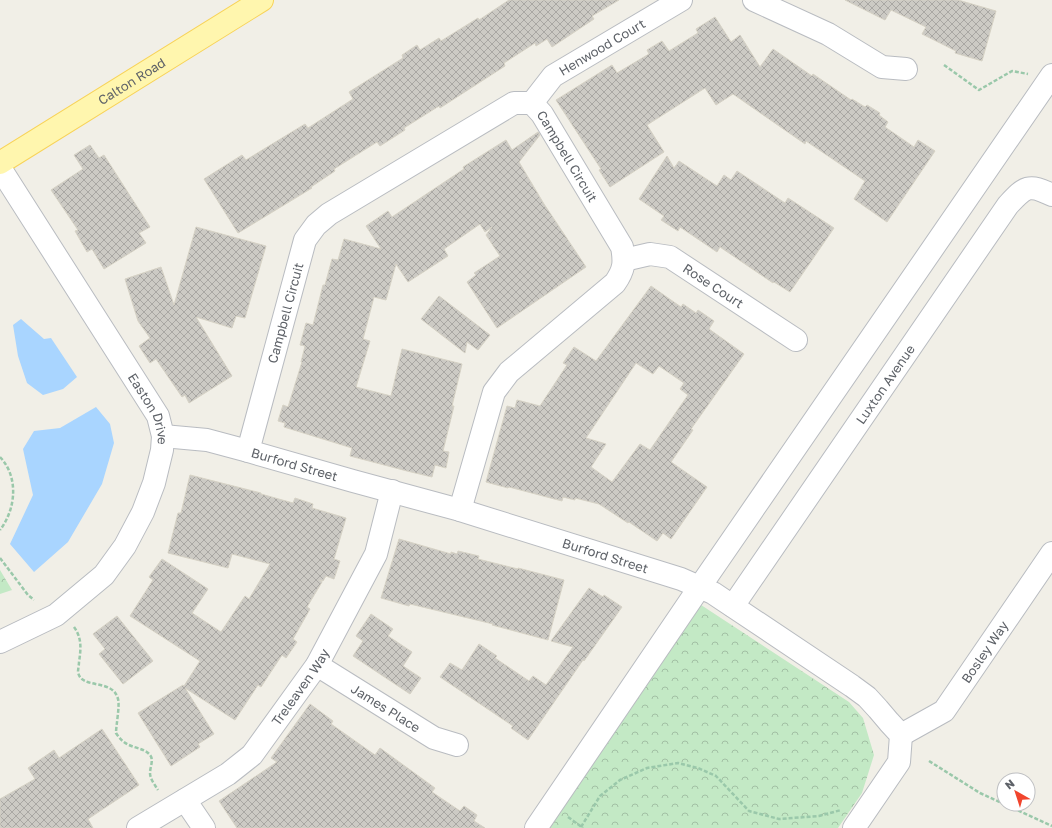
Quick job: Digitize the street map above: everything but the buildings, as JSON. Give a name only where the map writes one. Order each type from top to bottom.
[{"type":"main road","name":"Calton Road","points":[[0,163],[262,0]]},
{"type":"street","name":"Henwood Court","points":[[532,103],[553,76],[681,0]]},
{"type":"street","points":[[754,0],[828,34],[882,67],[906,69]]},
{"type":"street","points":[[536,828],[699,588],[1049,80]]},
{"type":"street","name":"Campbell Circuit","points":[[248,451],[305,240],[316,225],[329,214],[514,103],[532,103],[542,114],[622,247],[624,260]]},
{"type":"street","name":"Easton Drive","points":[[0,168],[158,416],[163,436],[162,450],[154,483],[143,512],[125,546],[104,575],[56,615],[0,642]]},
{"type":"street","name":"Luxton Avenue","points":[[733,606],[1008,205],[1022,191],[1031,188],[1041,189],[1052,195]]},
{"type":"street","name":"Rose Court","points":[[624,260],[650,254],[670,257],[796,340]]},
{"type":"street","points":[[460,510],[494,392],[509,372],[615,284],[622,273],[624,260]]},
{"type":"street","name":"Burford Street","points":[[163,436],[207,440],[248,451],[460,510],[681,579],[713,593],[867,697],[901,735]]},
{"type":"street","name":"Treleaven Way","points":[[138,828],[228,774],[252,755],[317,665],[376,554],[392,491]]},
{"type":"street","name":"Bosley Way","points":[[901,735],[944,711],[1052,553]]},
{"type":"street","name":"James Place","points":[[317,665],[434,738],[457,745]]},
{"type":"street","points":[[854,828],[899,762],[901,735]]},
{"type":"street","points":[[185,800],[204,828]]},
{"type":"path","points":[[944,65],[979,90],[1012,71],[1049,80]]},
{"type":"path","points":[[0,456],[12,477],[14,495],[10,512],[0,530]]},
{"type":"path","points":[[0,558],[28,595],[34,600]]},
{"type":"path","points":[[71,623],[77,631],[81,642],[78,672],[87,682],[106,686],[115,693],[118,700],[116,733],[125,744],[145,751],[150,755],[152,761],[150,774],[158,790]]},
{"type":"path","points":[[929,761],[980,793],[1052,826]]},
{"type":"path","points":[[581,827],[600,796],[620,780],[646,768],[678,763],[698,768],[716,776],[749,811],[779,819],[819,816],[843,809]]},
{"type":"green space","points":[[0,570],[12,590],[0,594]]},
{"type":"green space","points":[[698,603],[849,702],[863,718],[874,755],[862,793],[838,828],[543,828]]},
{"type":"water","points":[[21,319],[44,339],[51,338],[77,377],[63,389],[43,395],[27,383],[18,356],[13,325]]},
{"type":"water","points":[[96,407],[110,424],[114,443],[102,484],[68,542],[34,572],[10,544],[33,495],[23,449],[34,431],[60,428]]}]
